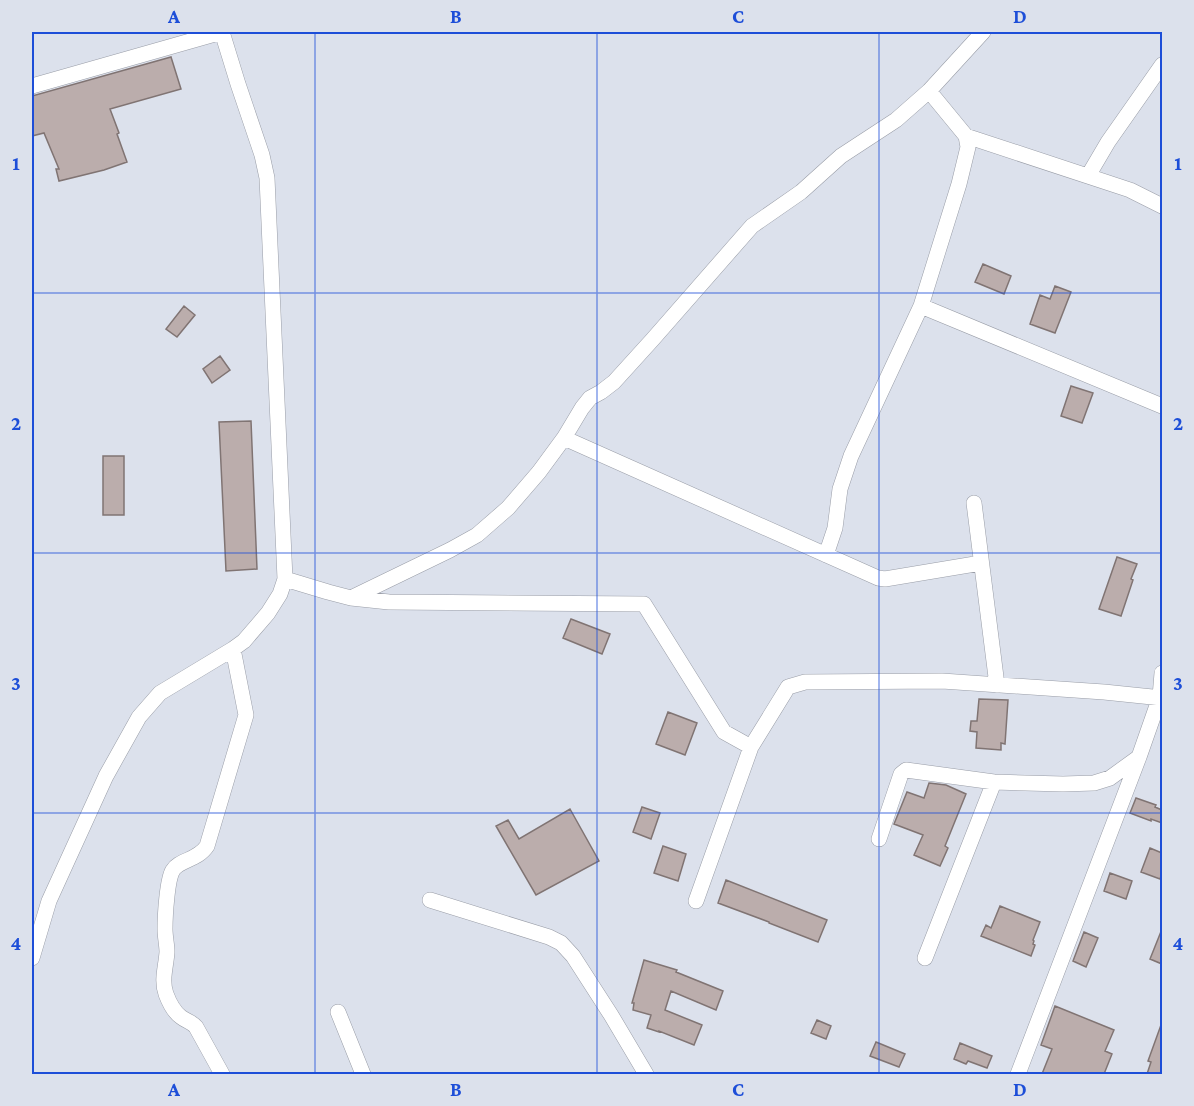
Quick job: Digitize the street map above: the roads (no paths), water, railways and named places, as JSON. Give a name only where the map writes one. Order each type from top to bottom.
[{"type":"street","points":[[32,86],[222,32],[262,154],[267,177],[285,579],[280,594],[268,613],[244,640],[160,693],[139,717],[106,776],[49,901],[32,958]]},
{"type":"street","points":[[351,598],[477,535],[508,508],[539,472],[586,403],[614,382],[752,226],[801,192],[841,156],[896,120],[929,91],[983,32]]},
{"type":"street","points":[[1088,176],[1108,142],[1162,64]]},
{"type":"street","points":[[826,555],[835,528],[840,489],[850,456],[921,306],[959,184],[968,147],[966,136],[929,91]]},
{"type":"street","points":[[966,136],[1130,190],[1162,206]]},
{"type":"street","points":[[921,306],[1162,406]]},
{"type":"street","points":[[564,438],[878,578],[885,579],[981,562]]},
{"type":"street","points":[[974,503],[997,685]]},
{"type":"street","points":[[285,579],[351,598],[389,602],[644,604],[724,732],[751,747]]},
{"type":"street","points":[[222,1074],[196,1027],[179,1016],[169,1001],[164,985],[167,952],[165,927],[167,897],[173,870],[204,851],[207,846],[246,716],[233,649]]},
{"type":"street","points":[[1018,1074],[1161,697],[1162,673]]},
{"type":"street","points":[[696,901],[751,747],[788,687],[805,682],[942,681],[1161,697]]},
{"type":"street","points":[[879,839],[901,774],[906,770],[994,782],[1094,783],[1110,778],[1139,757]]},
{"type":"street","points":[[925,958],[994,782]]},
{"type":"street","points":[[430,900],[549,937],[561,943],[573,956],[646,1074]]},
{"type":"street","points":[[338,1012],[363,1074]]}]
